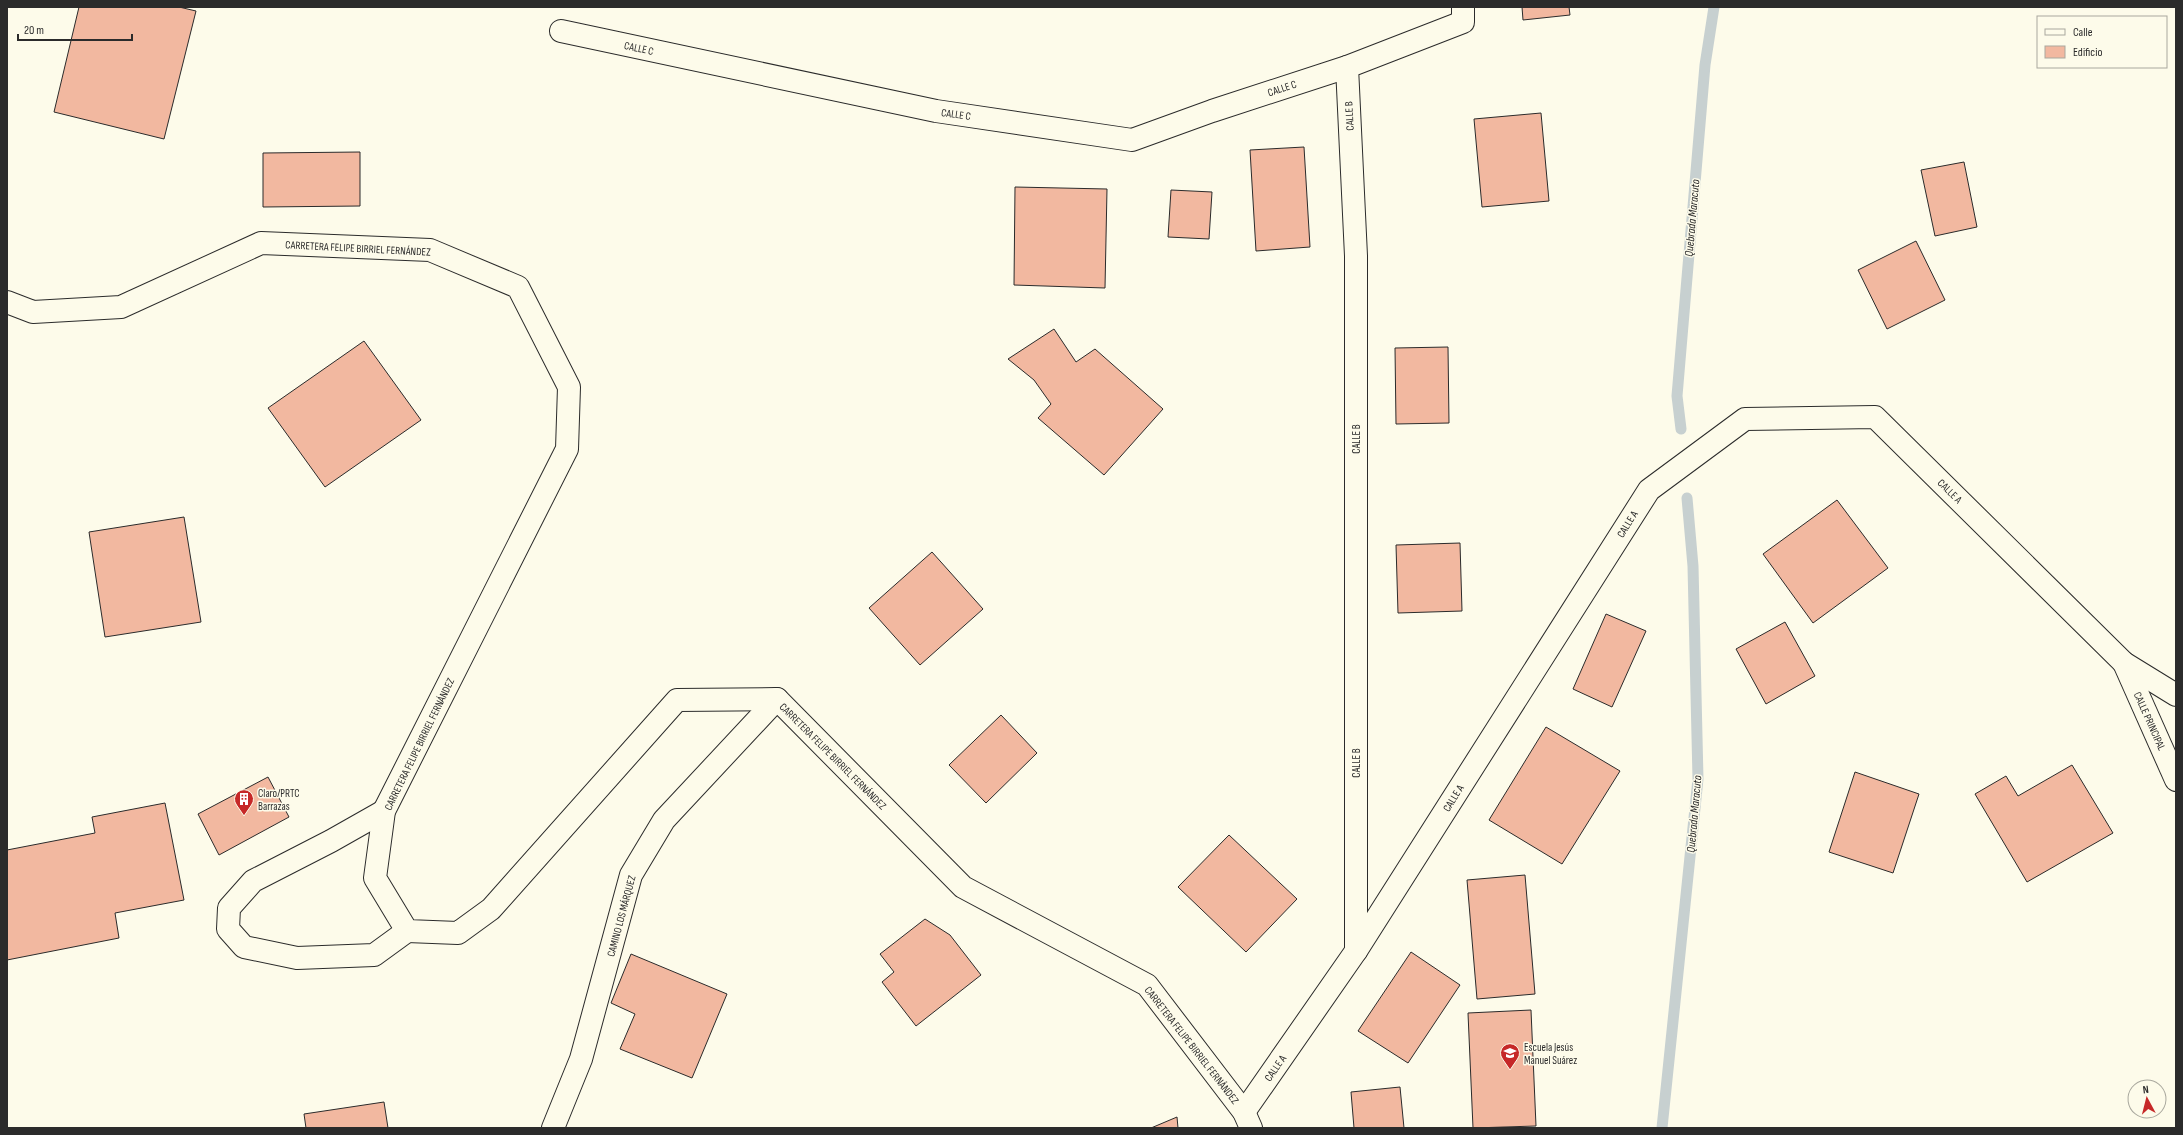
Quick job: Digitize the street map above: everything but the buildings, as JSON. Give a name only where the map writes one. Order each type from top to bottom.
[{"type":"street","points":[[1347,67],[1463,22],[1464,7]]},
{"type":"street","name":"CALLE C","points":[[561,31],[936,111],[1132,140],[1212,111],[1347,67]]},
{"type":"street","name":"CALLE B","points":[[1347,67],[1356,256],[1356,951]]},
{"type":"street","name":"CARRETERA FELIPE BIRRIEL FERNÁNDEZ","points":[[7,302],[33,312],[121,307],[261,243],[430,250],[518,287],[569,386],[567,449],[384,811],[375,878],[408,931],[458,933],[491,909],[677,700],[777,699],[963,887],[1147,985],[1248,1120]]},
{"type":"street","name":"CALLE A","points":[[1248,1120],[1649,490],[1745,419],[1875,417],[2124,663],[2176,695]]},
{"type":"street","name":"CALLE PRINCIPAL","points":[[2124,663],[2176,780]]},
{"type":"street","name":"CAMINO LOS MÁRQUEZ","points":[[553,1128],[582,1059],[631,875],[664,820],[777,699]]},
{"type":"street","points":[[384,811],[331,841],[253,881],[229,908],[228,929],[244,947],[297,958],[374,955],[408,931]]},
{"type":"waterway","name":"Quebrada Maracuto","points":[[1681,429],[1677,396],[1705,65],[1714,7]]},
{"type":"waterway","name":"Quebrada Maracuto","points":[[1662,1128],[1698,779],[1693,566],[1687,498]]},
{"type":"place","name":"Claro/PRTC Barrazas","points":[[244,816]]},
{"type":"place","name":"Escuela Jesús Manuel Suárez","points":[[1510,1070]]}]
